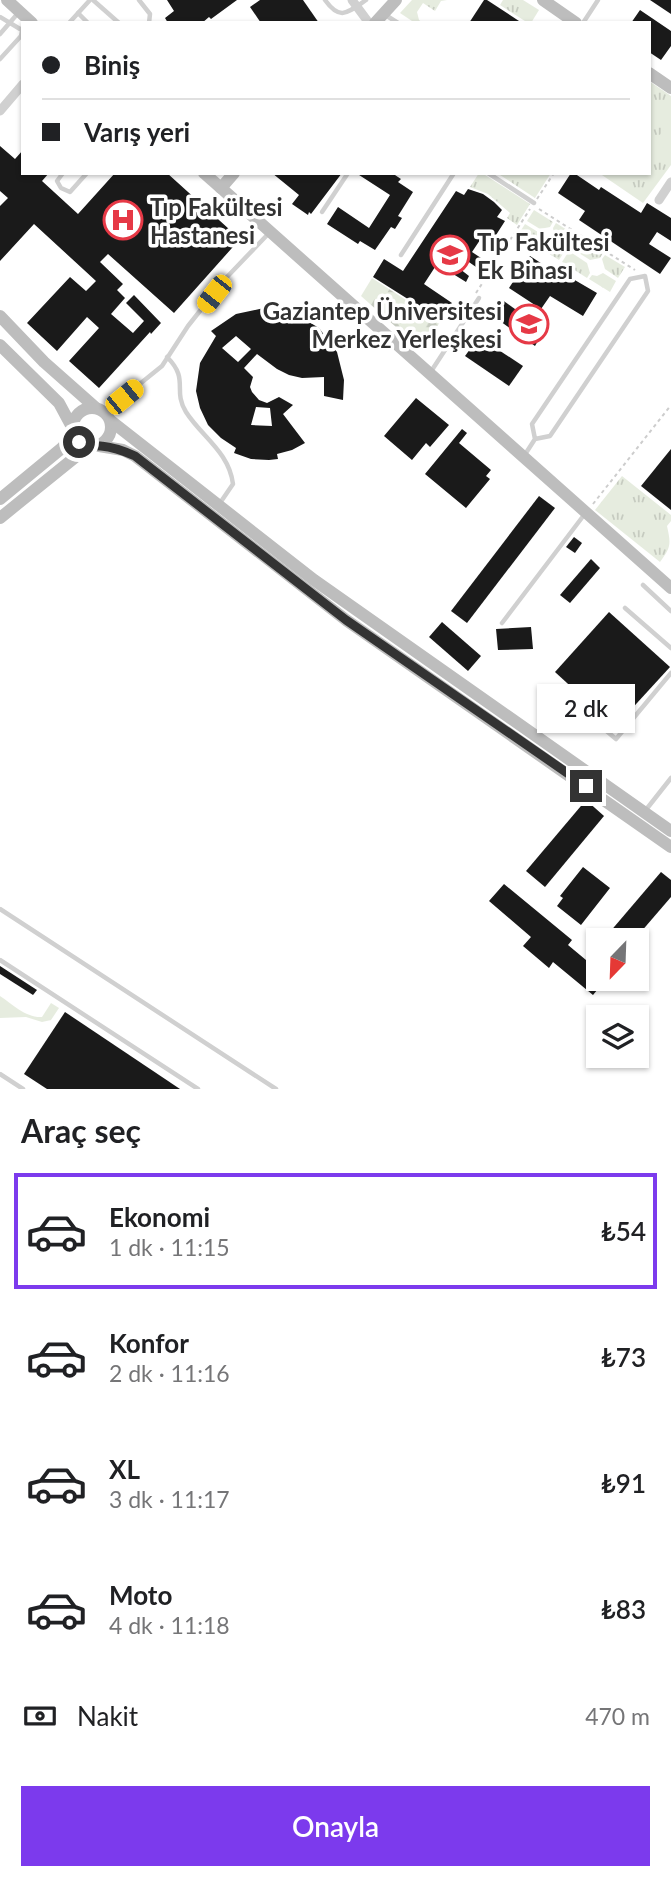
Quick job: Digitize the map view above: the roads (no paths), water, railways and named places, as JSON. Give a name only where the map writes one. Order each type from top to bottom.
[{"type":"street","points":[[7,0],[24,21]]},
{"type":"street","points":[[379,18],[396,0]]},
{"type":"street","points":[[542,0],[573,21]]},
{"type":"street","points":[[355,3],[368,21]]},
{"type":"street","points":[[651,75],[671,89]]},
{"type":"street","points":[[0,111],[21,86]]},
{"type":"street","points":[[206,175],[671,588]]},
{"type":"street","points":[[221,188],[232,175]]},
{"type":"street","points":[[659,200],[671,182]]},
{"type":"street","points":[[0,316],[44,362],[346,620],[671,847]]},
{"type":"street","points":[[0,345],[59,403],[79,442],[123,450],[135,456],[671,831]]},
{"type":"street","points":[[0,499],[62,448],[81,411],[104,414]]},
{"type":"street","points":[[0,518],[110,436],[104,414]]},
{"type":"lane","points":[[71,21],[91,0],[117,21]]},
{"type":"lane","points":[[139,0],[150,14],[149,21]]},
{"type":"lane","points":[[325,0],[334,12],[339,14],[355,3],[366,0]]},
{"type":"lane","points":[[584,21],[598,0]]},
{"type":"lane","points":[[78,13],[87,21]]},
{"type":"lane","points":[[0,17],[10,22],[21,22]]},
{"type":"lane","points":[[10,22],[21,22]]},
{"type":"lane","points":[[0,34],[10,22]]},
{"type":"lane","points":[[0,59],[21,36]]},
{"type":"lane","points":[[62,175],[57,182],[63,190],[70,192],[85,175]]},
{"type":"lane","points":[[322,212],[347,175]]},
{"type":"lane","points":[[401,255],[453,175]]},
{"type":"lane","points":[[491,175],[534,203]]},
{"type":"lane","points":[[104,414],[162,366],[188,326],[226,278],[271,231]]},
{"type":"lane","points":[[523,457],[535,439],[532,424],[629,279],[645,276],[648,291],[573,403],[550,436],[535,439]]},
{"type":"lane","points":[[429,374],[477,296]]},
{"type":"lane","points":[[167,358],[181,375],[180,398],[186,412],[218,449],[231,471],[233,484],[214,509]]},
{"type":"lane","points":[[502,623],[586,513]]},
{"type":"lane","points":[[643,586],[671,611]]},
{"type":"lane","points":[[625,608],[671,648]]},
{"type":"lane","points":[[557,689],[616,739],[671,673]]},
{"type":"lane","points":[[644,812],[671,778]]},
{"type":"lane","points":[[0,909],[276,1089]]},
{"type":"lane","points":[[0,960],[198,1089]]},
{"type":"lane","points":[[0,1074],[23,1089]]},
{"type":"place","name":"Tıp Fakültesi Hastanesi","points":[[123,220]]},
{"type":"place","name":"Tıp Fakültesi Ek Binası","points":[[450,255]]},
{"type":"place","name":"Gaziantep Üniversitesi Merkez Yerleşkesi","points":[[529,324]]}]
